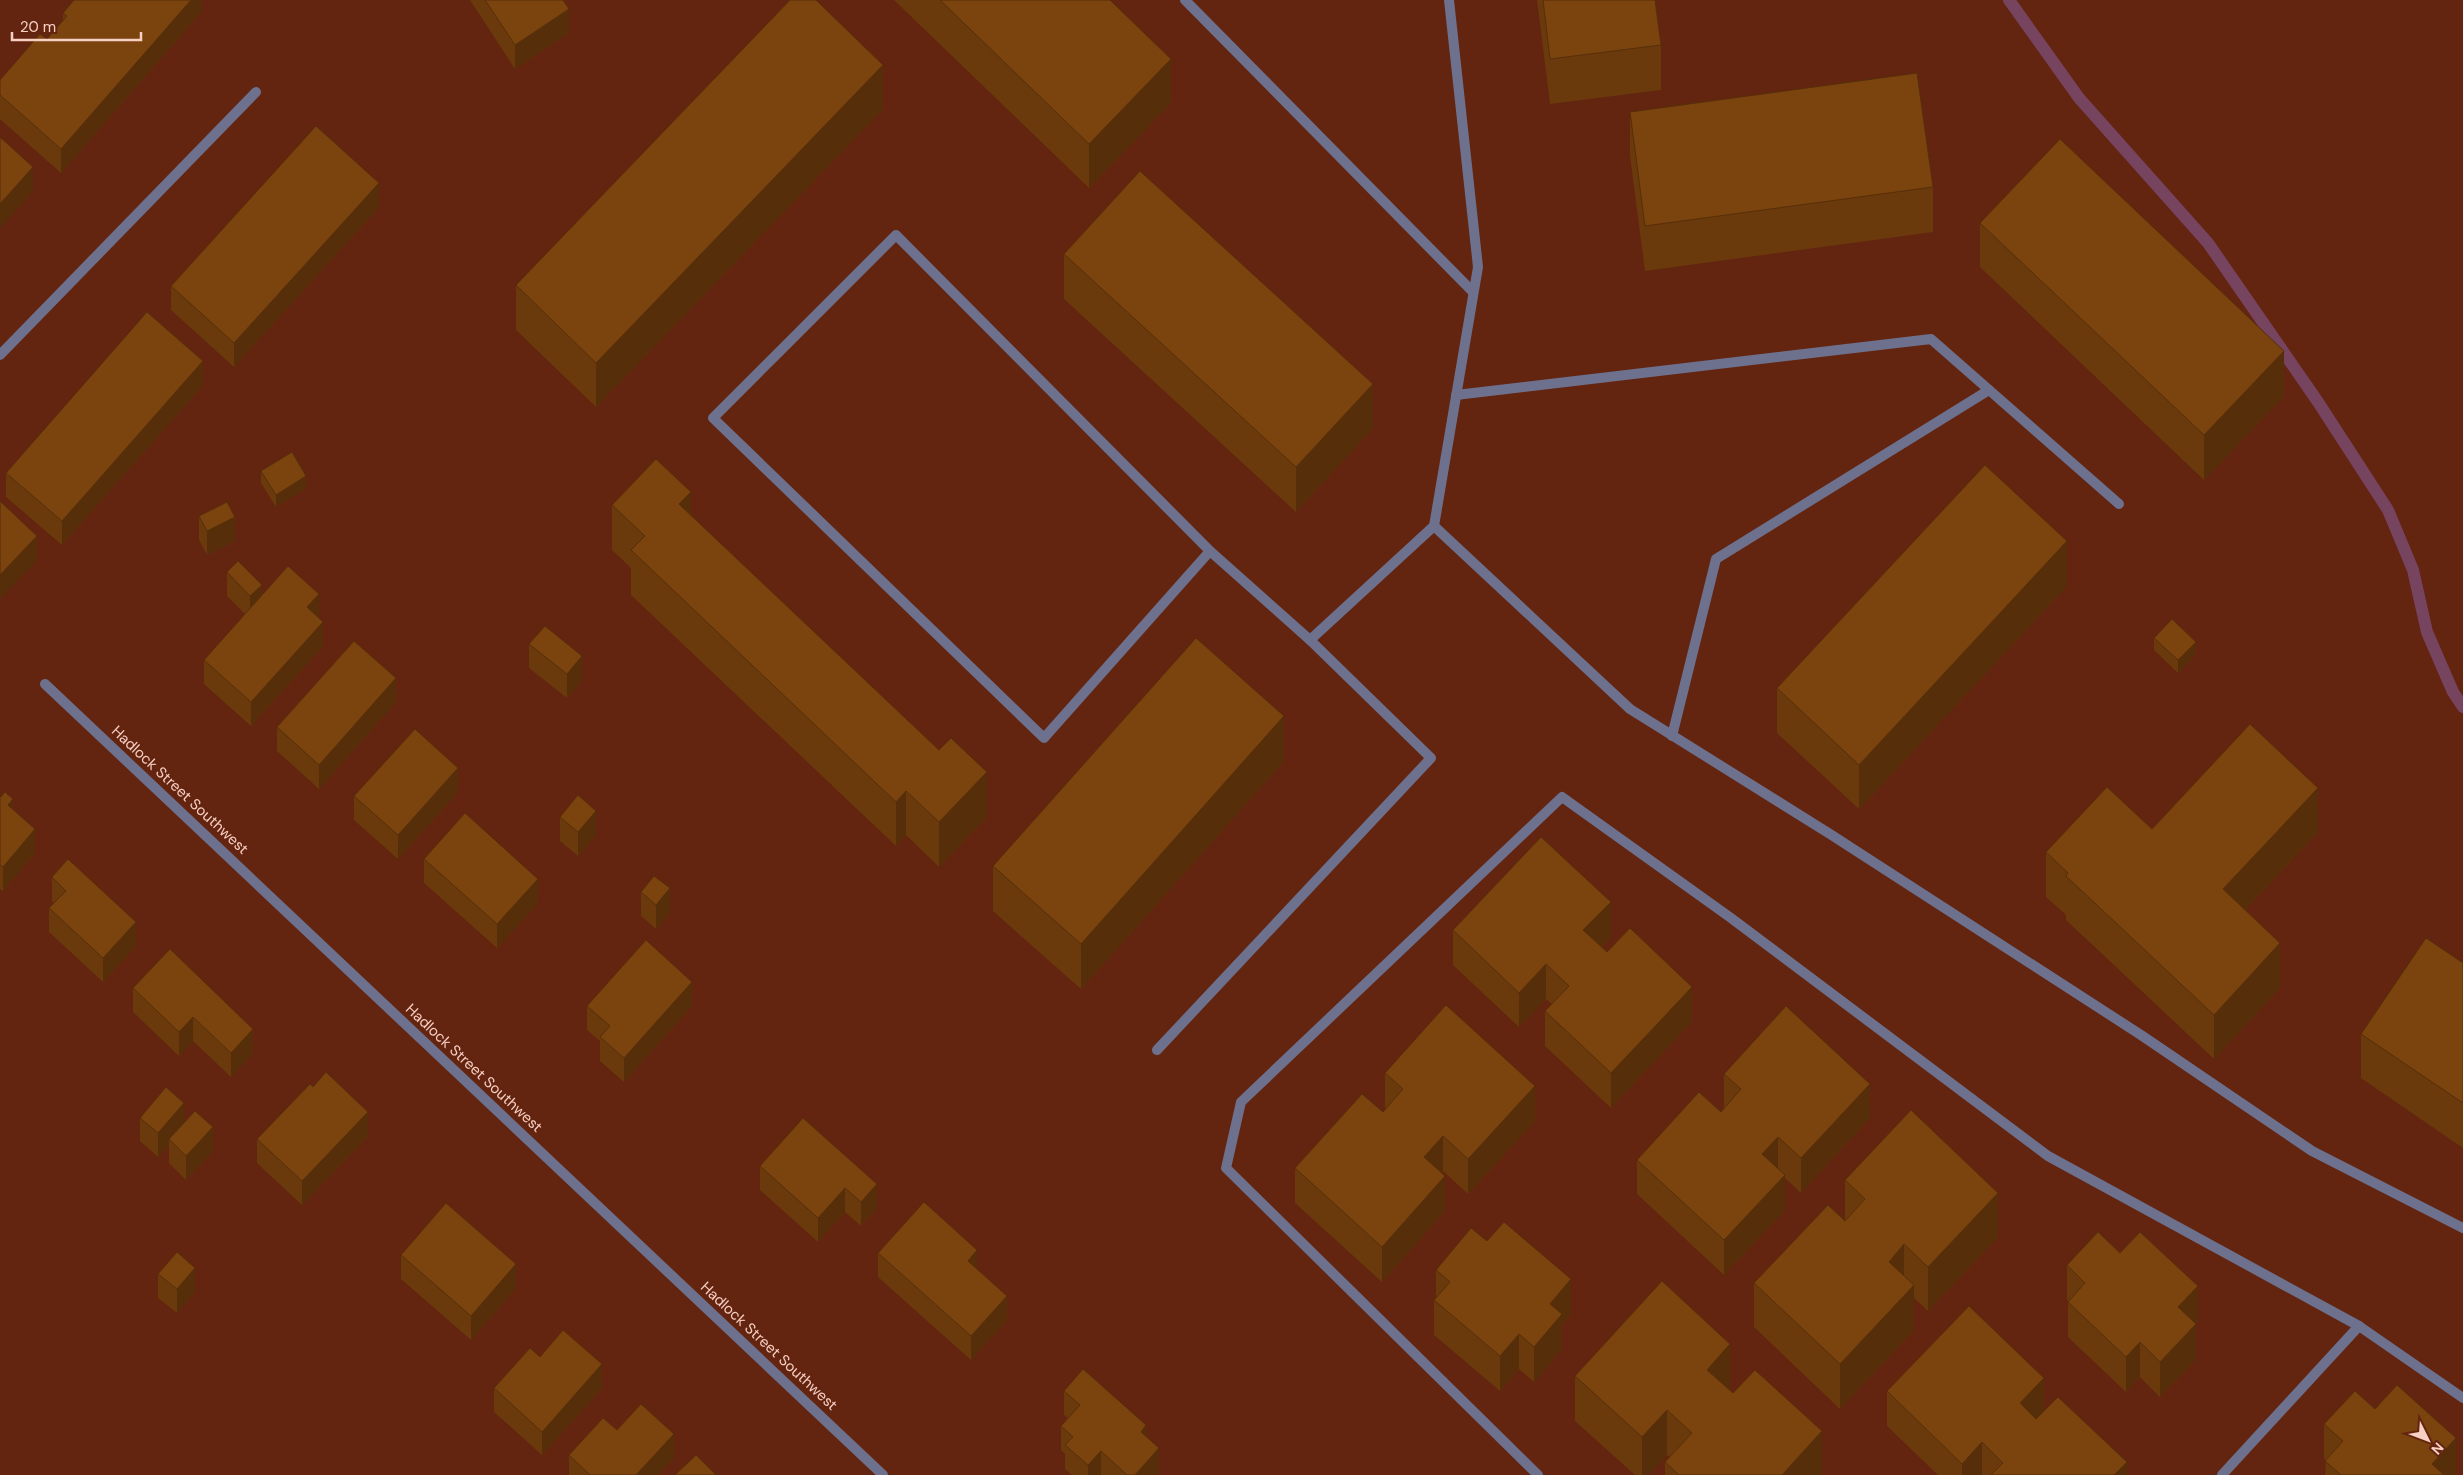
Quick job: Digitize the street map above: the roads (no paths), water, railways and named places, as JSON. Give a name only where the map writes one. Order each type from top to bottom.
[{"type":"street","points":[[1185,0],[1473,292]]},
{"type":"street","points":[[1310,640],[1434,526],[1478,267],[1449,0]]},
{"type":"street","points":[[0,355],[256,92]]},
{"type":"street","points":[[1156,1050],[1431,758],[1310,640],[1210,551],[896,235],[713,418],[1044,738],[1210,551]]},
{"type":"street","points":[[1456,396],[1932,340],[2119,504]]},
{"type":"street","points":[[1672,736],[1716,560],[1989,390]]},
{"type":"street","points":[[1434,526],[1630,709],[1830,834],[2107,1013],[2312,1151],[2463,1228]]},
{"type":"street","name":"Hadlock Street Southwest","points":[[45,684],[883,1475]]},
{"type":"street","points":[[1538,1475],[1226,1168],[1241,1102],[1562,797],[1731,918],[2048,1156],[2359,1326],[2463,1398]]},
{"type":"street","points":[[2222,1475],[2359,1326]]},
{"type":"waterway","points":[[2009,0],[2079,98],[2208,243],[2318,402],[2388,510],[2413,570],[2427,632],[2453,692],[2463,707]]}]
